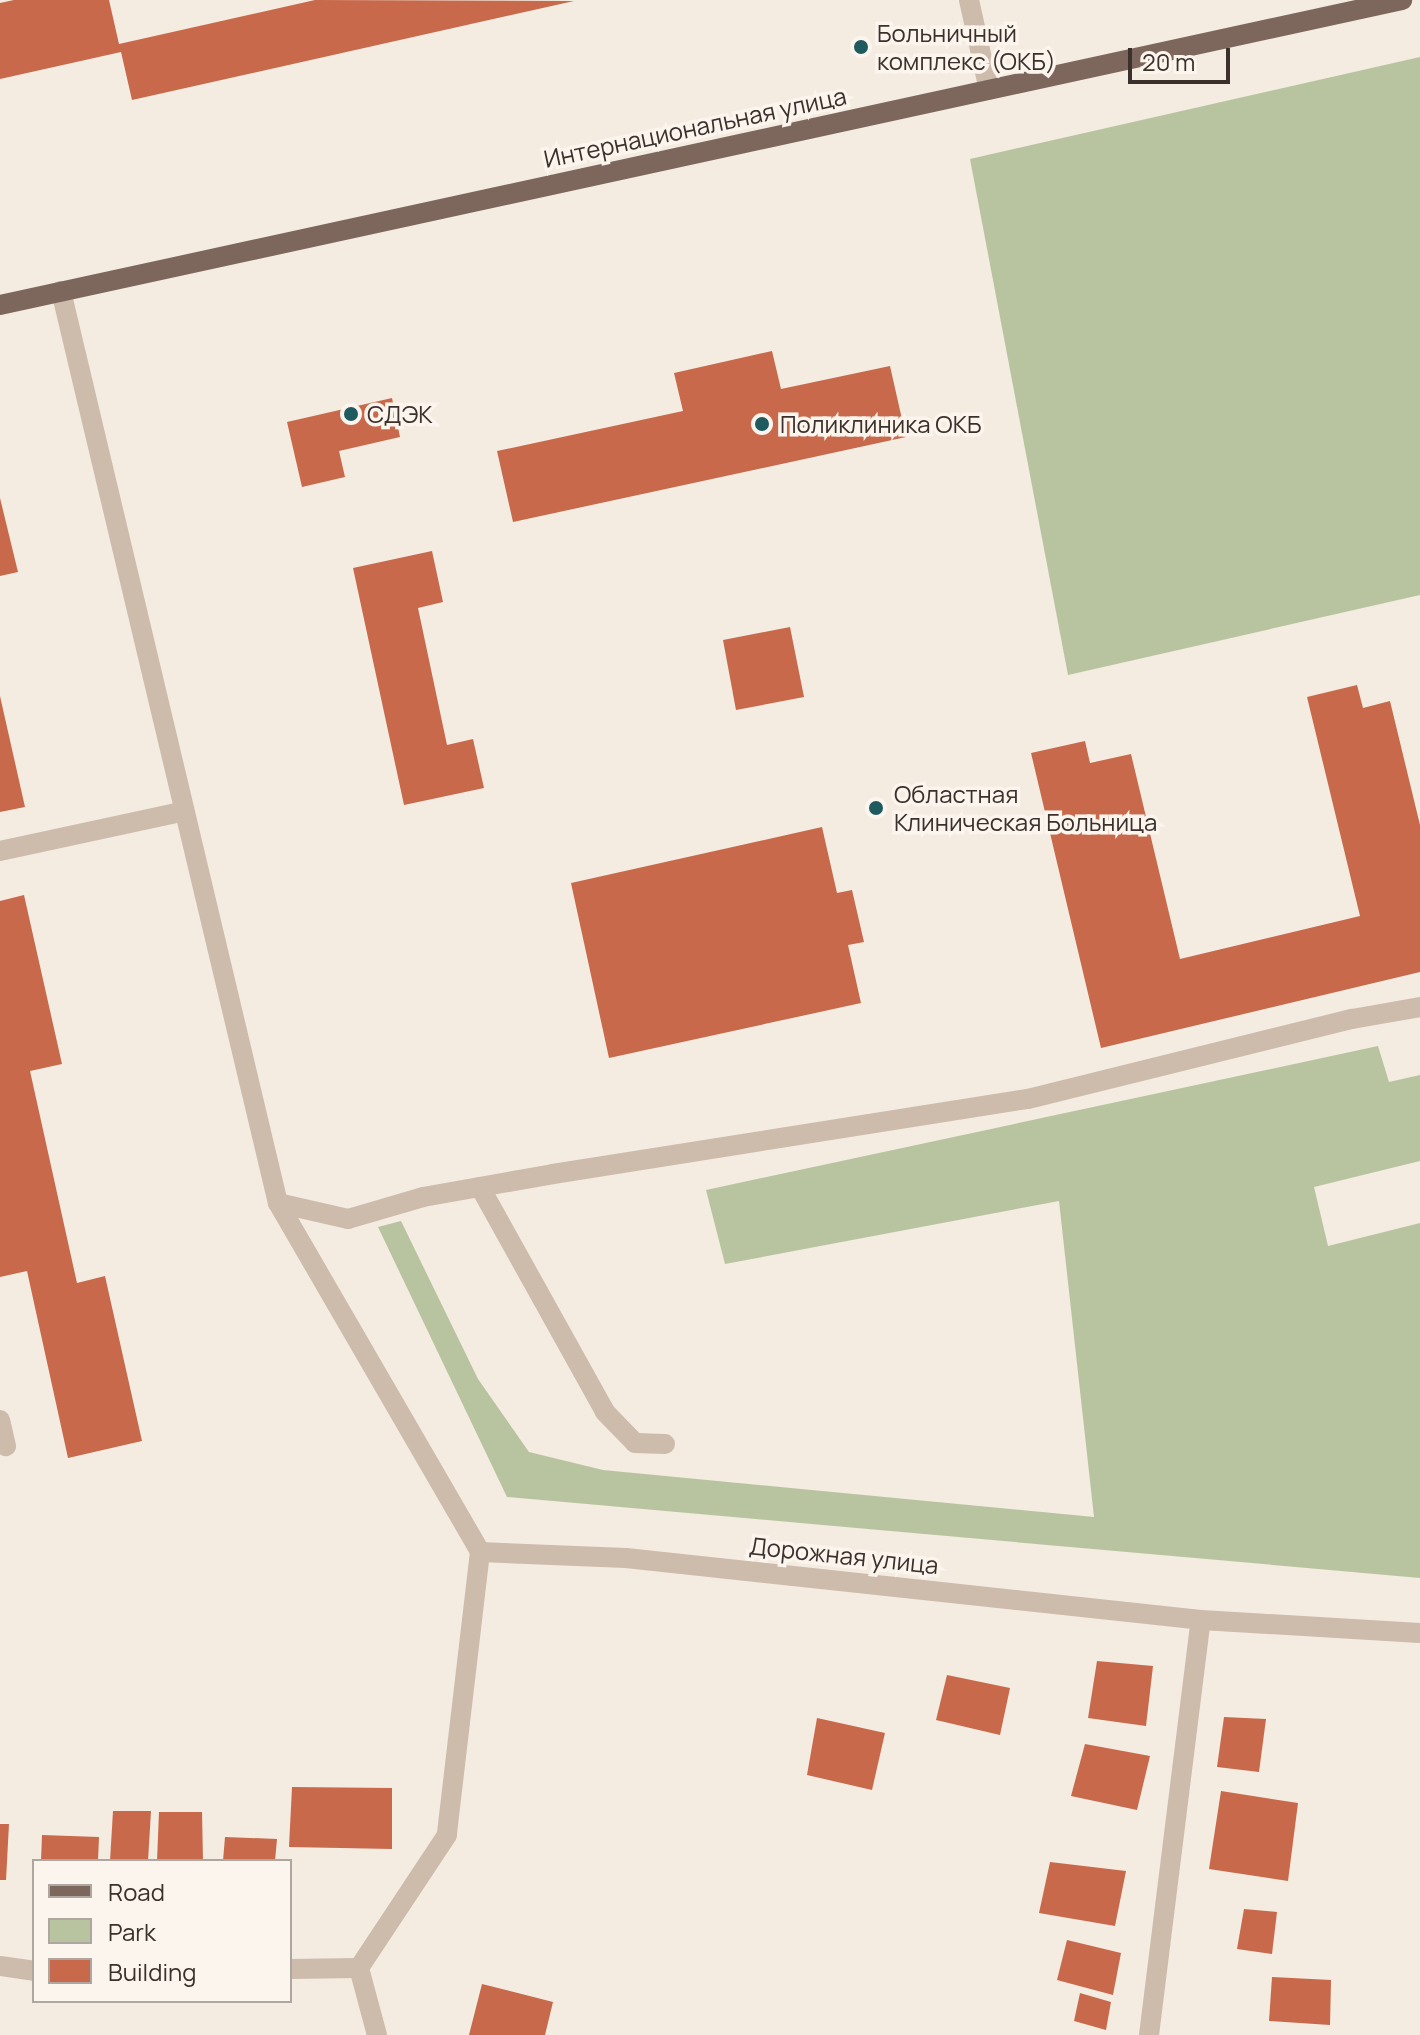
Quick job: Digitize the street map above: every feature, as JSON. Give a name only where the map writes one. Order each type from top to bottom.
[{"type":"main road","name":"Интернациональная улица","points":[[0,305],[1402,0]]},
{"type":"street","points":[[969,0],[989,90]]},
{"type":"street","points":[[61,291],[181,812],[278,1203],[480,1552],[447,1835],[359,1968],[377,2035]]},
{"type":"street","points":[[0,851],[181,812]]},
{"type":"street","points":[[278,1203],[348,1219],[480,1187],[1028,1099],[1352,1019],[1420,1007]]},
{"type":"street","points":[[480,1187],[605,1412],[635,1443],[665,1444]]},
{"type":"street","points":[[0,1420],[6,1446]]},
{"type":"street","name":"Дорожная улица","points":[[480,1552],[626,1558],[1201,1620],[1420,1633]]},
{"type":"street","points":[[1149,2035],[1201,1620]]},
{"type":"street","points":[[0,1966],[32,1971]]},
{"type":"street","points":[[292,1969],[359,1968]]},
{"type":"green space","points":[[1420,57],[1420,595],[1068,675],[970,159]]},
{"type":"green space","points":[[1378,1046],[1389,1082],[1420,1075],[1420,1161],[1314,1187],[1328,1246],[1420,1223],[1420,1578],[507,1497],[378,1227],[401,1221],[478,1379],[529,1452],[603,1470],[1094,1517],[1059,1201],[725,1264],[706,1190]]},
{"type":"building","points":[[14,0],[109,0],[119,44],[315,0],[574,1],[132,100],[121,52],[0,79],[0,3]]},
{"type":"building","name":"Поликлиника ОКБ","points":[[772,351],[781,389],[890,366],[906,437],[513,522],[497,451],[683,411],[674,373]]},
{"type":"building","points":[[392,398],[400,437],[339,451],[345,477],[302,487],[287,422]]},
{"type":"building","points":[[0,498],[18,572],[0,576]]},
{"type":"building","points":[[432,551],[443,602],[418,608],[447,745],[473,739],[484,788],[404,805],[353,568]]},
{"type":"building","points":[[790,627],[804,697],[736,710],[723,640]]},
{"type":"building","points":[[1357,685],[1363,708],[1390,701],[1420,825],[1420,972],[1101,1048],[1031,753],[1085,741],[1090,763],[1131,754],[1180,959],[1360,916],[1307,697]]},
{"type":"building","points":[[0,696],[25,807],[0,812]]},
{"type":"building","points":[[822,827],[837,893],[852,890],[864,942],[848,945],[861,1003],[609,1058],[571,883]]},
{"type":"building","points":[[24,895],[62,1064],[30,1071],[77,1283],[105,1276],[142,1441],[68,1458],[27,1271],[0,1277],[0,901]]},
{"type":"building","points":[[1097,1661],[1153,1666],[1146,1726],[1088,1718]]},
{"type":"building","points":[[947,1675],[1010,1688],[1000,1735],[936,1720]]},
{"type":"building","points":[[1224,1717],[1266,1719],[1259,1772],[1217,1767]]},
{"type":"building","points":[[817,1718],[885,1733],[872,1790],[807,1775]]},
{"type":"building","points":[[1085,1744],[1150,1756],[1137,1810],[1071,1796]]},
{"type":"building","points":[[292,1787],[392,1788],[392,1849],[289,1847]]},
{"type":"building","points":[[1221,1791],[1298,1803],[1288,1881],[1209,1869]]},
{"type":"building","points":[[113,1811],[151,1811],[148,1859],[110,1859]]},
{"type":"building","points":[[159,1812],[202,1812],[203,1859],[157,1859]]},
{"type":"building","points":[[0,1824],[9,1824],[6,1880],[0,1880]]},
{"type":"building","points":[[42,1835],[99,1837],[98,1859],[41,1859]]},
{"type":"building","points":[[225,1837],[277,1839],[275,1859],[223,1859]]},
{"type":"building","points":[[1050,1862],[1126,1871],[1115,1926],[1039,1913]]},
{"type":"building","points":[[1244,1909],[1277,1912],[1272,1954],[1237,1949]]},
{"type":"building","points":[[1067,1940],[1121,1953],[1113,1995],[1057,1980]]},
{"type":"building","points":[[1272,1977],[1331,1980],[1330,2025],[1269,2021]]},
{"type":"building","points":[[482,1984],[553,2002],[545,2035],[469,2035]]},
{"type":"building","points":[[1080,1993],[1111,2002],[1106,2030],[1074,2021]]},
{"type":"place","name":"Больничный комплекс (ОКБ)","points":[[861,47]]},
{"type":"place","name":"СДЭК","points":[[351,414]]},
{"type":"place","name":"Поликлиника ОКБ","points":[[762,424]]},
{"type":"place","name":"Областная Клиническая Больница","points":[[876,808]]}]
